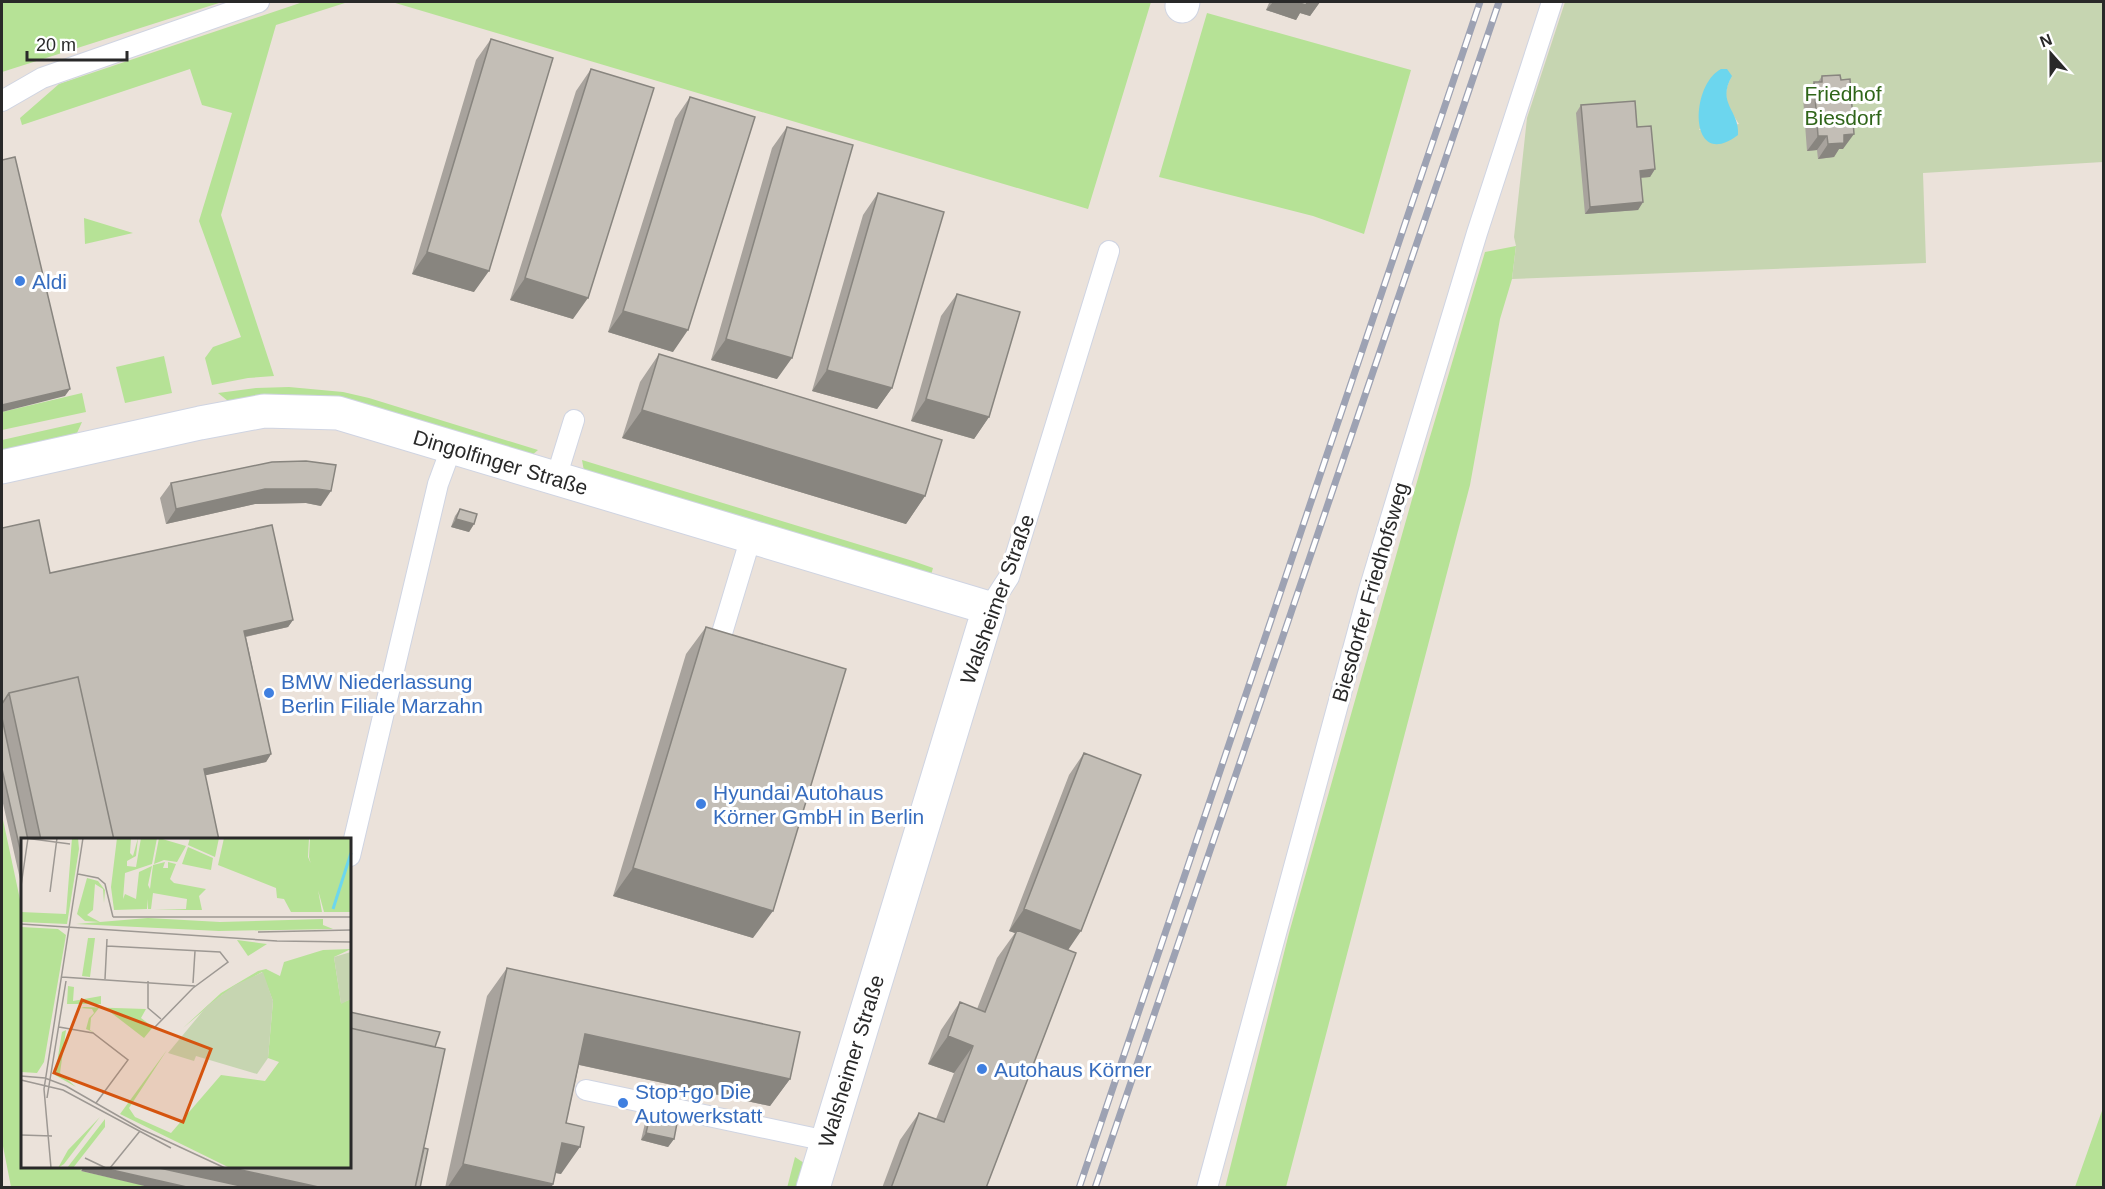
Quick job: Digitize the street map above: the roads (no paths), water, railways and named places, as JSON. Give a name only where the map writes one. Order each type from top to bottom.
[{"type":"street","name":"Dingolfinger Straße","points":[[2,467],[264,411],[338,413],[989,608]]},
{"type":"street","name":"Walsheimer Straße","points":[[813,1188],[989,608]]},
{"type":"lane","points":[[2,100],[42,78],[259,2]]},
{"type":"lane","name":"Biesdorfer Friedhofsweg","points":[[1207,1188],[1369,590],[1478,233],[1552,2]]},
{"type":"lane","name":"Walsheimer Straße","points":[[989,608],[1009,577],[1109,251]]},
{"type":"lane","points":[[556,478],[574,420]]},
{"type":"lane","points":[[351,852],[438,484],[452,446]]},
{"type":"lane","points":[[722,633],[751,537]]},
{"type":"lane","points":[[586,1090],[827,1141]]},
{"type":"water","points":[[1721,69],[1727,69],[1732,76],[1726,94],[1736,119],[1738,135],[1722,143],[1710,143],[1703,135],[1699,122],[1699,107],[1703,92],[1711,78]]},
{"type":"railway","points":[[1079,1188],[1480,2]]},
{"type":"railway","points":[[1095,1188],[1499,2]]},
{"type":"place","name":"Aldi","points":[[20,281]]},
{"type":"place","name":"BMW Niederlassung Berlin Filiale Marzahn","points":[[269,693]]},
{"type":"place","name":"Hyundai Autohaus Körner GmbH in Berlin","points":[[701,804]]},
{"type":"place","name":"Autohaus Körner","points":[[982,1069]]},
{"type":"place","name":"Stop+go Die Autowerkstatt","points":[[623,1103]]},
{"type":"park label","name":"Friedhof Biesdorf","points":[[1843,105]]}]
